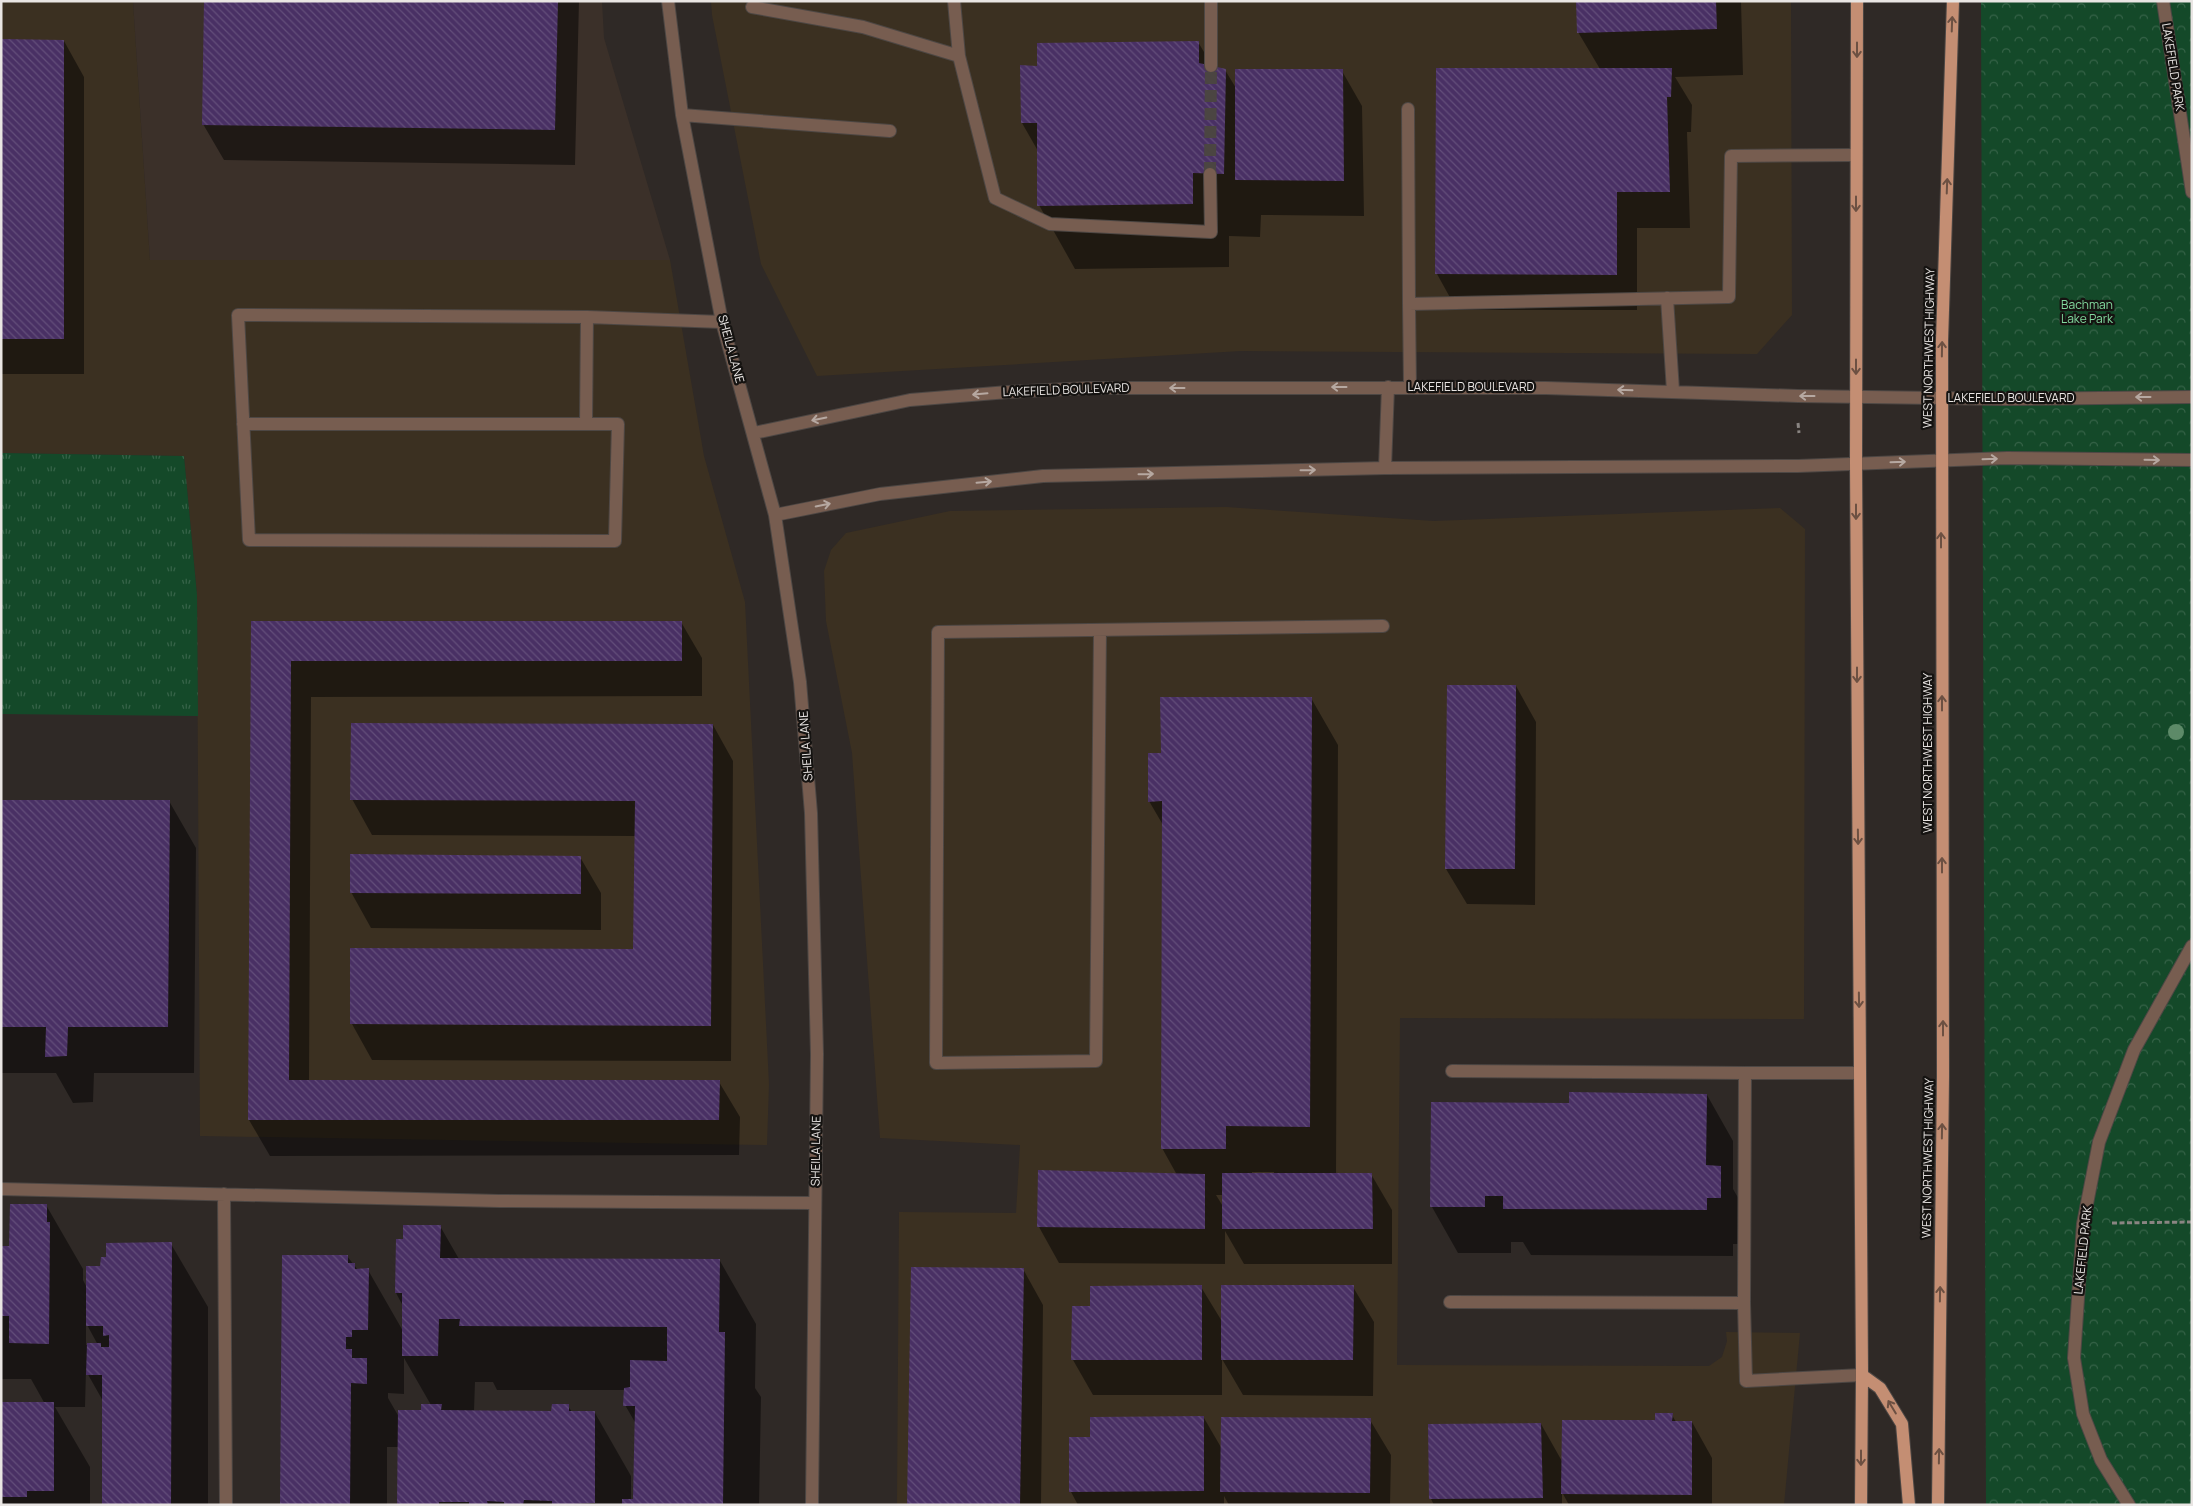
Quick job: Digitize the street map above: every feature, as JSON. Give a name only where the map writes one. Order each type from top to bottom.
[{"type":"main road","points":[[1857,1],[1856,463],[1862,1375],[1861,1505]]},
{"type":"main road","name":"WEST NORTHWEST HIGHWAY","points":[[1938,1505],[1943,1086],[1941,397],[1953,1]]},
{"type":"main road","points":[[1862,1375],[1880,1388],[1902,1424],[1909,1505]]},
{"type":"street","name":"SHEILA LANE","points":[[668,1],[682,115],[722,322],[775,515],[800,682],[811,813],[817,1054],[812,1505]]},
{"type":"street","points":[[954,1],[959,56],[996,198],[1050,224],[1211,232],[1210,174]]},
{"type":"street","points":[[1211,1],[1211,66]]},
{"type":"street","name":"LAKEFIELD PARK","points":[[2163,1],[2192,192]]},
{"type":"street","points":[[752,7],[863,27],[959,56]]},
{"type":"street","points":[[1408,109],[1410,388]]},
{"type":"street","points":[[682,115],[890,131]]},
{"type":"street","points":[[1409,304],[1729,297],[1731,156],[1856,155]]},
{"type":"street","points":[[1667,298],[1673,391]]},
{"type":"street","points":[[243,424],[618,424],[615,541],[249,540],[243,424],[238,315],[587,317],[722,322]]},
{"type":"street","points":[[586,424],[587,317]]},
{"type":"street","points":[[1386,468],[1388,387]]},
{"type":"street","name":"LAKEFIELD BOULEVARD","points":[[754,433],[910,400],[1089,388],[1546,388],[1856,396],[2192,397]]},
{"type":"street","points":[[775,515],[880,494],[1043,476],[1386,468],[1798,466],[2007,458],[2192,460]]},
{"type":"street","points":[[1100,630],[1096,1061],[936,1063],[938,632],[1384,626]]},
{"type":"street","name":"LAKEFIELD PARK","points":[[2128,1505],[2101,1460],[2083,1414],[2074,1358],[2083,1224],[2099,1142],[2134,1050],[2192,946]]},
{"type":"street","points":[[1452,1071],[1860,1073]]},
{"type":"street","points":[[1745,1073],[1744,1303],[1746,1381],[1862,1375]]},
{"type":"street","points":[[1,1189],[499,1201],[815,1203]]},
{"type":"street","points":[[224,1194],[226,1505]]},
{"type":"street","points":[[1450,1302],[1744,1303]]},
{"type":"path","points":[[2083,1224],[2192,1222]]},
{"type":"shaded area","points":[[1,1],[133,1],[150,260],[670,260],[704,456],[745,602],[769,1084],[767,1145],[200,1136],[197,595],[184,456],[1,453]]},
{"type":"shaded area","points":[[133,1],[602,1],[604,38],[670,260],[150,260]]},
{"type":"shaded area","points":[[711,1],[1791,1],[1792,315],[1757,354],[1241,351],[817,376],[761,264],[712,15]]},
{"type":"shaded area","points":[[1226,507],[1434,521],[1780,508],[1805,529],[1804,1019],[1400,1018],[1397,1365],[1709,1366],[1722,1357],[1727,1341],[1726,1332],[1800,1333],[1784,1505],[897,1505],[899,1212],[1016,1213],[1020,1145],[880,1138],[852,753],[826,621],[824,571],[831,550],[846,533],[950,511]]},
{"type":"green space","name":"Bachman Lake Park","points":[[1981,1],[2192,1],[2192,1505],[1986,1505]]},
{"type":"green space","points":[[1,453],[184,456],[197,595],[198,716],[1,714]]},
{"type":"building","points":[[204,1],[558,1],[555,130],[202,125]]},
{"type":"building","points":[[1576,1],[1716,1],[1717,29],[1577,33]]},
{"type":"building","points":[[1,39],[64,40],[64,339],[1,339]]},
{"type":"building","points":[[1199,41],[1199,63],[1226,69],[1224,174],[1193,173],[1193,204],[1037,206],[1037,123],[1021,123],[1020,65],[1037,66],[1037,43]]},
{"type":"building","points":[[1436,68],[1672,68],[1671,97],[1667,97],[1670,192],[1617,192],[1617,275],[1435,274]]},
{"type":"building","points":[[1235,69],[1343,69],[1344,181],[1235,180]]},
{"type":"building","points":[[251,621],[682,621],[682,661],[291,661],[289,1080],[720,1080],[719,1120],[248,1120]]},
{"type":"building","points":[[1447,685],[1516,685],[1515,869],[1445,869]]},
{"type":"building","points":[[1160,697],[1312,697],[1310,1127],[1226,1126],[1226,1149],[1161,1149],[1162,801],[1148,802],[1148,753],[1161,753]]},
{"type":"building","points":[[351,723],[713,724],[711,1026],[350,1024],[350,948],[633,949],[635,801],[350,800]]},
{"type":"building","points":[[1,800],[170,800],[168,1027],[68,1027],[67,1056],[45,1057],[46,1027],[1,1027]]},
{"type":"building","points":[[350,854],[581,856],[581,894],[350,893]]},
{"type":"building","points":[[1569,1092],[1707,1094],[1706,1165],[1721,1166],[1721,1198],[1707,1198],[1707,1210],[1503,1209],[1503,1196],[1485,1196],[1485,1207],[1430,1207],[1431,1102],[1569,1103]]},
{"type":"building","points":[[1038,1170],[1205,1174],[1205,1229],[1037,1227]]},
{"type":"building","points":[[1222,1173],[1372,1173],[1373,1229],[1222,1229]]},
{"type":"building","points":[[10,1204],[47,1204],[47,1222],[50,1222],[49,1344],[9,1343],[9,1316],[1,1316],[1,1246],[9,1246]]},
{"type":"building","points":[[403,1225],[441,1225],[440,1258],[720,1259],[719,1332],[725,1332],[723,1505],[622,1505],[622,1499],[633,1499],[635,1406],[623,1406],[624,1388],[630,1387],[630,1360],[667,1361],[667,1327],[459,1326],[460,1319],[439,1319],[438,1356],[402,1356],[402,1293],[395,1293],[396,1239],[403,1239]]},
{"type":"building","points":[[172,1242],[171,1505],[102,1505],[102,1375],[86,1375],[87,1343],[101,1343],[101,1347],[109,1347],[109,1335],[103,1336],[103,1326],[86,1326],[86,1266],[100,1266],[101,1257],[106,1257],[106,1243]]},
{"type":"building","points":[[282,1255],[348,1255],[348,1263],[355,1263],[355,1269],[369,1268],[368,1330],[352,1330],[352,1337],[346,1337],[346,1349],[352,1349],[352,1358],[367,1358],[367,1384],[351,1383],[350,1505],[280,1505]]},
{"type":"building","points":[[911,1267],[1024,1268],[1020,1505],[907,1505]]},
{"type":"building","points":[[1202,1285],[1202,1360],[1071,1360],[1072,1306],[1090,1306],[1090,1286]]},
{"type":"building","points":[[1221,1285],[1354,1285],[1353,1360],[1221,1360]]},
{"type":"building","points":[[1,1402],[54,1402],[54,1491],[27,1491],[27,1497],[1,1497]]},
{"type":"building","points":[[421,1404],[442,1404],[441,1410],[551,1411],[552,1404],[569,1404],[569,1411],[595,1411],[595,1503],[552,1505],[552,1501],[524,1500],[523,1505],[504,1505],[504,1502],[487,1501],[488,1505],[469,1505],[469,1502],[439,1502],[439,1505],[397,1505],[398,1410],[421,1410]]},
{"type":"building","points":[[1655,1413],[1673,1413],[1672,1421],[1692,1421],[1692,1495],[1561,1494],[1562,1420],[1655,1420]]},
{"type":"building","points":[[1204,1416],[1204,1491],[1069,1492],[1069,1437],[1090,1437],[1090,1417]]},
{"type":"building","points":[[1221,1417],[1371,1418],[1370,1493],[1220,1492]]},
{"type":"building","points":[[1541,1423],[1543,1498],[1429,1499],[1428,1424]]},
{"type":"tunnel","points":[[1210,174],[1211,66]]}]
